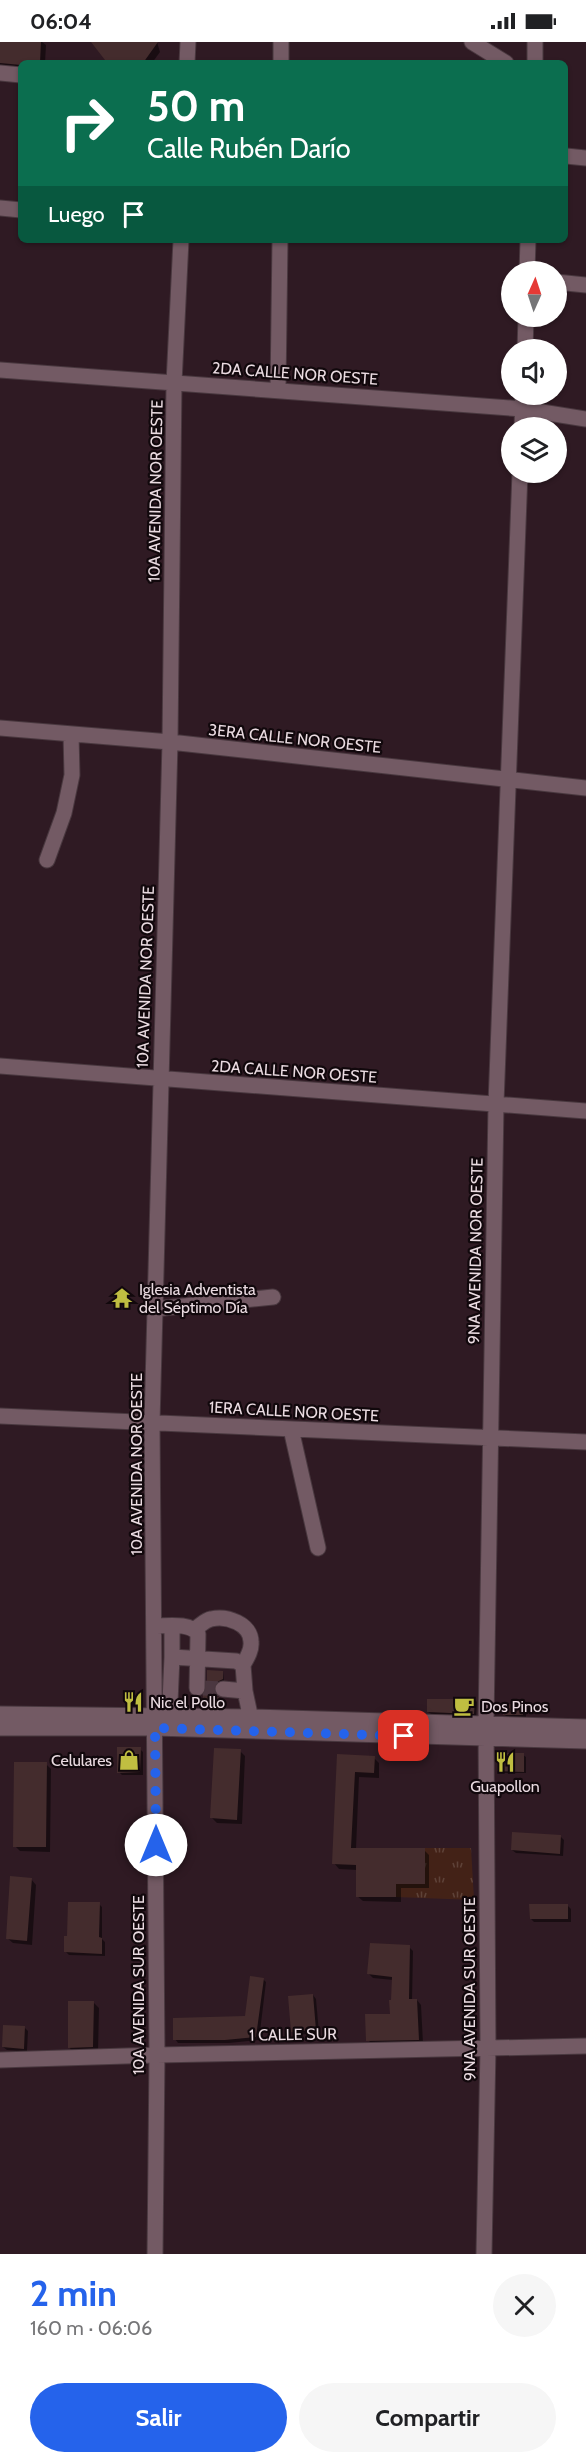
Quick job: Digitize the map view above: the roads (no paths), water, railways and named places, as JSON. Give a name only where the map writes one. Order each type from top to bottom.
[{"type":"street","points":[[188,42],[188,60]]},
{"type":"street","points":[[281,42],[281,60]]},
{"type":"street","points":[[472,42],[501,60]]},
{"type":"street","points":[[535,42],[535,60]]},
{"type":"street","points":[[0,73],[18,75]]},
{"type":"street","points":[[568,156],[586,158]]},
{"type":"street","points":[[0,208],[18,210]]},
{"type":"street","name":"10A AVENIDA NOR OESTE","points":[[162,1722],[155,1682],[152,1423],[170,742],[174,383],[181,243]]},
{"type":"street","points":[[278,390],[280,243]]},
{"type":"street","points":[[527,261],[528,243]]},
{"type":"street","points":[[567,283],[586,285]]},
{"type":"street","name":"2DA CALLE NOR OESTE","points":[[0,370],[278,390],[501,401]]},
{"type":"street","name":"2DA CALLE NOR OESTE","points":[[534,405],[586,419]]},
{"type":"street","name":"9NA AVENIDA NOR OESTE","points":[[486,1730],[496,1104],[520,483]]},
{"type":"street","name":"3ERA CALLE NOR OESTE","points":[[0,728],[170,742],[586,788]]},
{"type":"street","points":[[47,860],[64,813],[72,775],[71,734]]},
{"type":"street","name":"2DA CALLE NOR OESTE","points":[[0,1066],[586,1111]]},
{"type":"street","points":[[154,1310],[273,1297]]},
{"type":"street","name":"1ERA CALLE NOR OESTE","points":[[0,1416],[586,1442]]},
{"type":"street","points":[[291,1429],[318,1548]]},
{"type":"street","points":[[195,1629],[208,1619],[219,1618],[232,1619],[248,1630],[252,1642],[249,1655],[243,1665],[245,1691],[252,1724]]},
{"type":"street","points":[[154,1626],[188,1626],[195,1629],[198,1634],[200,1688],[155,1682]]},
{"type":"street","points":[[162,1722],[171,1685],[172,1626]]},
{"type":"street","points":[[172,1658],[236,1661],[243,1665]]},
{"type":"street","points":[[223,1689],[245,1691]]},
{"type":"street","points":[[0,1714],[29,1721],[252,1724],[563,1733],[586,1727]]},
{"type":"street","points":[[0,1728],[29,1721]]},
{"type":"street","name":"10A AVENIDA SUR OESTE","points":[[154,2254],[162,1722]]},
{"type":"street","name":"9NA AVENIDA SUR OESTE","points":[[484,2254],[488,2048],[486,1730]]},
{"type":"street","points":[[563,1733],[586,1742]]},
{"type":"street","name":"1 CALLE SUR","points":[[0,2060],[586,2046]]},
{"type":"tunnel","points":[[203,1688],[223,1689]]},
{"type":"place","name":"Iglesia Adventista del Séptimo Día","points":[[122,1298]]},
{"type":"place","name":"Nic el Pollo","points":[[133,1702]]},
{"type":"place","name":"Dos Pinos","points":[[464,1706]]},
{"type":"place","name":"Celulares","points":[[129,1760]]},
{"type":"place","name":"Guapollon","points":[[505,1762]]}]
